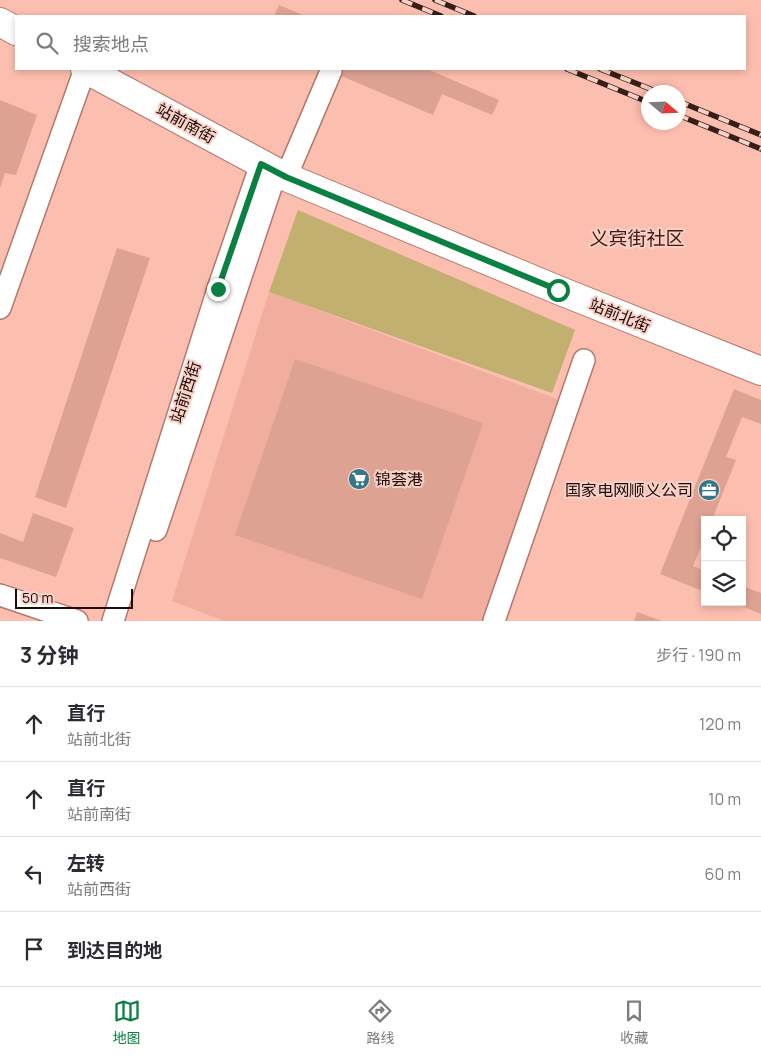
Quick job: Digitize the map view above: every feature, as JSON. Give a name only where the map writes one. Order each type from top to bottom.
[{"type":"main road","points":[[0,22],[15,30]]},
{"type":"main road","name":"站前南街","points":[[87,70],[274,171]]},
{"type":"main road","name":"站前北街","points":[[274,171],[558,290],[761,371]]},
{"type":"street","points":[[0,308],[85,70]]},
{"type":"street","points":[[274,171],[330,71]]},
{"type":"street","name":"站前西街","points":[[113,621],[218,289],[274,171]]},
{"type":"street","name":"站前西街","points":[[127,621],[274,171]]},
{"type":"street","points":[[494,621],[584,360]]},
{"type":"street","points":[[0,594],[77,621]]},
{"type":"shaded area","points":[[298,210],[575,330],[552,393],[269,292]]},
{"type":"shaded area","name":"锦荟港","points":[[269,292],[560,400],[484,621],[224,621],[172,601]]},
{"type":"building","points":[[279,5],[303,15],[274,15]]},
{"type":"building","points":[[327,70],[429,70],[499,100],[492,115],[442,94],[433,115]]},
{"type":"building","points":[[0,100],[37,115],[16,175],[5,173],[0,188]]},
{"type":"building","points":[[117,248],[150,258],[66,508],[35,497]]},
{"type":"building","name":"锦荟港","points":[[295,359],[483,423],[422,599],[235,535]]},
{"type":"building","name":"国家电网顺义公司","points":[[734,389],[761,400],[761,424],[742,417],[726,457],[736,460],[714,516],[701,516],[701,547],[693,566],[701,569],[701,590],[660,574]]},
{"type":"building","points":[[33,513],[74,528],[56,577],[0,558],[0,533],[23,542]]},
{"type":"building","points":[[746,587],[761,593],[761,614],[742,606],[746,606]]},
{"type":"building","points":[[637,612],[662,621],[634,621]]},
{"type":"railway","points":[[402,0],[439,15]]},
{"type":"railway","points":[[435,0],[472,15]]},
{"type":"railway","points":[[569,70],[641,99]]},
{"type":"railway","points":[[603,70],[641,85]]},
{"type":"railway","points":[[686,104],[761,135]]},
{"type":"railway","points":[[686,118],[761,149]]},
{"type":"place","name":"锦荟港","points":[[359,479]]},
{"type":"place","name":"国家电网顺义公司","points":[[709,490]]},
{"type":"district","name":"义宾街社区","points":[[637,238]]},
{"type":"route","points":[[218,289],[261,164],[286,177],[558,290]]}]
